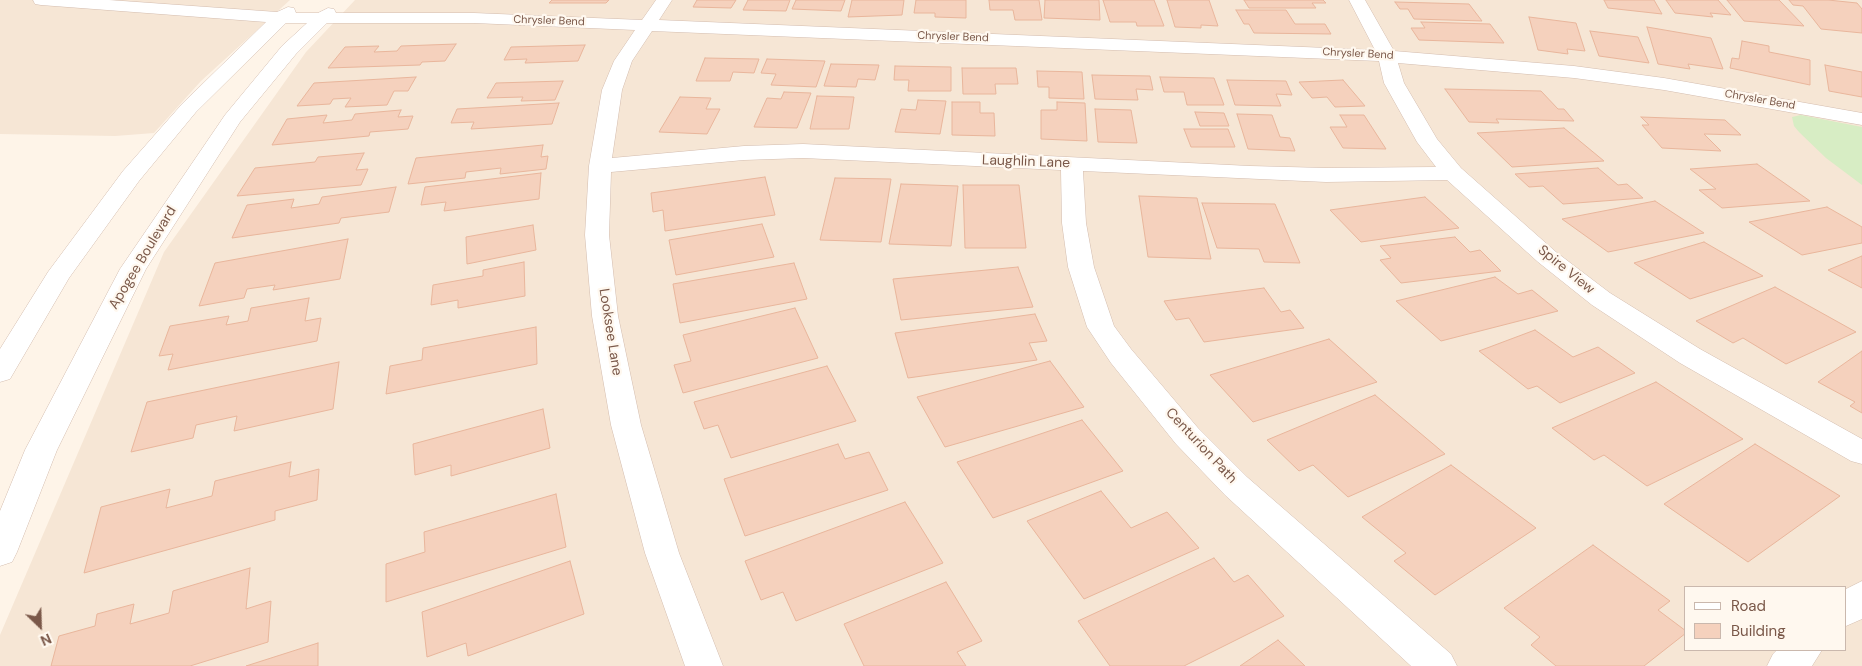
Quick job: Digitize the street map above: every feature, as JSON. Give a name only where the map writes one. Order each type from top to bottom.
[{"type":"street","name":"Chrysler Bend","points":[[41,0],[281,18],[474,18],[1387,56],[1486,63],[1601,75],[1708,91],[1862,119]]},
{"type":"street","points":[[0,372],[57,278],[131,176],[189,108],[262,35],[303,0]]},
{"type":"street","name":"Apogee Boulevard","points":[[0,552],[41,450],[133,269],[232,119],[289,50],[342,0]]},
{"type":"street","name":"Looksee Lane","points":[[664,0],[623,61],[612,90],[600,166],[597,235],[605,316],[626,425],[662,552],[704,666]]},
{"type":"street","name":"Spire View","points":[[1356,0],[1387,56],[1394,83],[1412,117],[1428,142],[1453,173],[1547,257],[1601,298],[1690,356],[1862,453]]},
{"type":"street","name":"Laughlin Lane","points":[[600,166],[744,153],[803,151],[964,160],[1326,175],[1453,173]]},
{"type":"street","name":"Centurion Path","points":[[1072,163],[1074,223],[1081,266],[1101,327],[1121,356],[1187,436],[1236,486],[1438,666]]},
{"type":"street","points":[[1847,610],[1862,596]]},
{"type":"street","points":[[1786,666],[1802,651]]},
{"type":"shaded area","points":[[0,0],[290,0],[201,81],[154,133],[115,136],[0,134]]},
{"type":"shaded area","points":[[355,0],[1862,0],[1862,666],[0,666],[0,635],[164,252],[306,52]]},
{"type":"green space","points":[[1801,115],[1862,127],[1862,185],[1826,158],[1799,132],[1794,126],[1792,117]]},
{"type":"building","points":[[552,0],[609,0],[606,3],[549,3]]},
{"type":"building","points":[[697,0],[736,0],[731,8],[693,7]]},
{"type":"building","points":[[748,0],[790,0],[786,11],[743,10]]},
{"type":"building","points":[[796,0],[845,0],[841,11],[792,9]]},
{"type":"building","points":[[852,0],[904,0],[902,15],[848,17]]},
{"type":"building","points":[[916,0],[966,0],[966,18],[935,17],[935,13],[914,13]]},
{"type":"building","points":[[989,0],[1039,0],[1042,20],[1015,20],[1013,10],[990,10]]},
{"type":"building","points":[[1045,0],[1099,0],[1100,20],[1044,18]]},
{"type":"building","points":[[1103,0],[1154,0],[1164,26],[1137,26],[1136,22],[1110,22]]},
{"type":"building","points":[[1167,0],[1209,0],[1218,26],[1201,25],[1201,28],[1175,27]]},
{"type":"building","points":[[1244,0],[1323,0],[1326,3],[1312,3],[1316,8],[1249,8]]},
{"type":"building","points":[[1604,0],[1654,0],[1662,14],[1608,8]]},
{"type":"building","points":[[1666,0],[1718,0],[1731,15],[1710,13],[1713,17],[1675,13]]},
{"type":"building","points":[[1727,0],[1779,0],[1804,26],[1744,21]]},
{"type":"building","points":[[1789,0],[1828,0],[1857,3],[1862,9],[1862,33],[1821,29],[1803,6],[1793,5]]},
{"type":"building","points":[[1395,2],[1469,4],[1482,21],[1414,19],[1408,9],[1400,9]]},
{"type":"building","points":[[1236,10],[1286,10],[1295,24],[1325,24],[1331,34],[1254,33],[1249,24],[1244,24]]},
{"type":"building","points":[[1529,17],[1576,23],[1585,51],[1567,49],[1568,54],[1538,50]]},
{"type":"building","points":[[1421,22],[1490,24],[1504,43],[1419,40],[1411,28],[1425,28]]},
{"type":"building","points":[[1647,27],[1711,38],[1723,69],[1688,64],[1690,69],[1658,64]]},
{"type":"building","points":[[1590,31],[1638,37],[1649,63],[1599,56]]},
{"type":"building","points":[[1742,41],[1769,46],[1769,52],[1810,60],[1810,85],[1730,68],[1732,58],[1739,59]]},
{"type":"building","points":[[456,44],[445,61],[422,62],[420,65],[328,68],[345,47],[379,46],[374,52],[397,51],[401,46]]},
{"type":"building","points":[[585,45],[578,61],[525,63],[527,59],[504,60],[511,47]]},
{"type":"building","points":[[705,58],[759,59],[754,73],[733,72],[730,81],[696,81]]},
{"type":"building","points":[[767,59],[825,61],[816,87],[771,85],[776,74],[761,73]]},
{"type":"building","points":[[831,64],[879,65],[875,80],[858,79],[856,87],[824,86]]},
{"type":"building","points":[[1825,65],[1862,72],[1862,97],[1829,91]]},
{"type":"building","points":[[895,66],[951,67],[951,91],[908,91],[909,80],[894,80]]},
{"type":"building","points":[[962,68],[1016,68],[1018,84],[995,84],[996,94],[963,94]]},
{"type":"building","points":[[1037,71],[1082,72],[1084,99],[1049,98],[1049,87],[1038,87]]},
{"type":"building","points":[[1092,75],[1150,76],[1153,90],[1136,89],[1138,100],[1095,99]]},
{"type":"building","points":[[416,77],[408,91],[394,91],[387,105],[345,107],[351,98],[333,99],[330,104],[297,106],[314,83]]},
{"type":"building","points":[[1160,77],[1214,78],[1224,105],[1187,105],[1184,92],[1164,92]]},
{"type":"building","points":[[1227,80],[1286,81],[1292,95],[1276,94],[1281,106],[1235,105]]},
{"type":"building","points":[[1343,80],[1365,106],[1335,107],[1327,97],[1312,98],[1299,82]]},
{"type":"building","points":[[563,81],[555,100],[521,101],[523,97],[487,98],[496,83]]},
{"type":"building","points":[[1445,89],[1541,91],[1558,109],[1564,109],[1574,121],[1496,119],[1499,123],[1469,122]]},
{"type":"building","points":[[784,92],[811,93],[797,128],[754,127],[767,98],[781,99]]},
{"type":"building","points":[[817,96],[854,97],[849,129],[810,129]]},
{"type":"building","points":[[680,97],[711,98],[706,109],[720,109],[707,134],[659,132]]},
{"type":"building","points":[[918,100],[946,101],[940,134],[895,132],[901,109],[916,110]]},
{"type":"building","points":[[952,102],[980,102],[980,113],[994,113],[995,136],[952,135]]},
{"type":"building","points":[[1057,102],[1085,103],[1087,141],[1041,139],[1041,110],[1057,110]]},
{"type":"building","points":[[559,103],[552,124],[471,129],[474,122],[451,123],[457,109]]},
{"type":"building","points":[[1095,109],[1131,110],[1137,143],[1098,142]]},
{"type":"building","points":[[401,110],[398,117],[413,116],[408,129],[370,132],[369,136],[272,145],[287,119],[327,115],[323,123],[352,120],[355,114]]},
{"type":"building","points":[[1195,112],[1224,113],[1229,126],[1200,126]]},
{"type":"building","points":[[1237,114],[1272,115],[1280,137],[1290,138],[1295,151],[1248,149]]},
{"type":"building","points":[[1340,115],[1364,115],[1386,149],[1343,148],[1330,127],[1347,127]]},
{"type":"building","points":[[1641,117],[1725,120],[1741,135],[1704,134],[1721,151],[1662,148],[1642,125],[1649,125]]},
{"type":"building","points":[[1564,128],[1604,161],[1512,167],[1477,133]]},
{"type":"building","points":[[1184,129],[1228,129],[1235,147],[1191,147]]},
{"type":"building","points":[[543,145],[541,157],[548,156],[546,169],[500,174],[501,168],[466,172],[465,178],[408,184],[416,158]]},
{"type":"building","points":[[364,153],[356,170],[368,169],[361,185],[237,196],[255,168],[315,162],[318,157]]},
{"type":"building","points":[[1757,164],[1810,201],[1722,208],[1699,190],[1716,189],[1690,169]]},
{"type":"building","points":[[1598,168],[1618,185],[1627,184],[1643,198],[1563,204],[1543,186],[1529,187],[1515,174]]},
{"type":"building","points":[[541,173],[539,199],[444,211],[446,202],[421,205],[425,187]]},
{"type":"building","points":[[765,177],[775,215],[665,231],[663,210],[653,212],[651,193]]},
{"type":"building","points":[[835,178],[891,179],[881,242],[820,240]]},
{"type":"building","points":[[901,184],[958,186],[951,246],[889,244]]},
{"type":"building","points":[[963,185],[1019,185],[1026,248],[965,248]]},
{"type":"building","points":[[396,187],[389,212],[341,218],[339,223],[232,238],[247,205],[294,199],[291,208],[319,204],[322,197]]},
{"type":"building","points":[[1139,196],[1197,198],[1211,259],[1148,257]]},
{"type":"building","points":[[1425,197],[1459,228],[1361,242],[1330,210]]},
{"type":"building","points":[[1655,201],[1704,233],[1608,252],[1562,219]]},
{"type":"building","points":[[1202,203],[1275,204],[1300,263],[1264,262],[1259,249],[1217,248]]},
{"type":"building","points":[[1827,207],[1862,227],[1862,243],[1802,255],[1749,222]]},
{"type":"building","points":[[762,224],[774,257],[676,275],[669,240]]},
{"type":"building","points":[[533,225],[536,250],[467,264],[466,237]]},
{"type":"building","points":[[1455,237],[1470,252],[1480,250],[1501,271],[1401,283],[1380,260],[1391,258],[1380,246]]},
{"type":"building","points":[[348,239],[340,279],[273,290],[275,285],[247,289],[244,298],[199,306],[215,263]]},
{"type":"building","points":[[1704,242],[1763,276],[1690,299],[1634,263]]},
{"type":"building","points":[[1862,256],[1862,288],[1828,270]]},
{"type":"building","points":[[524,262],[525,296],[458,308],[458,300],[431,305],[433,285],[483,276],[483,270]]},
{"type":"building","points":[[794,263],[807,299],[680,323],[673,284]]},
{"type":"building","points":[[1018,267],[1033,307],[901,320],[893,279]]},
{"type":"building","points":[[1495,277],[1518,294],[1532,290],[1558,311],[1441,341],[1396,301]]},
{"type":"building","points":[[1775,287],[1856,332],[1786,364],[1743,338],[1733,343],[1696,321]]},
{"type":"building","points":[[1264,288],[1281,312],[1290,310],[1304,328],[1204,342],[1189,318],[1176,320],[1164,301]]},
{"type":"building","points":[[309,298],[305,321],[321,318],[317,341],[168,370],[173,354],[159,356],[170,326],[229,316],[226,325],[248,321],[251,308]]},
{"type":"building","points":[[795,308],[818,358],[683,393],[674,365],[691,361],[683,335]]},
{"type":"building","points":[[1035,314],[1047,341],[1029,343],[1037,360],[908,378],[895,333]]},
{"type":"building","points":[[536,327],[537,364],[386,394],[390,366],[422,360],[423,348]]},
{"type":"building","points":[[1535,330],[1573,357],[1598,347],[1635,373],[1560,403],[1537,386],[1528,389],[1479,351]]},
{"type":"building","points":[[1329,339],[1377,382],[1253,422],[1210,375]]},
{"type":"building","points":[[1862,351],[1862,413],[1850,406],[1855,402],[1818,382]]},
{"type":"building","points":[[1050,361],[1084,407],[945,447],[917,397]]},
{"type":"building","points":[[339,362],[333,409],[234,431],[237,416],[196,425],[193,438],[131,452],[147,402]]},
{"type":"building","points":[[827,366],[856,421],[731,458],[718,425],[704,429],[694,402]]},
{"type":"building","points":[[1656,382],[1743,439],[1647,486],[1604,455],[1594,460],[1552,428]]},
{"type":"building","points":[[1375,395],[1445,454],[1348,497],[1313,465],[1299,471],[1267,440]]},
{"type":"building","points":[[543,409],[550,448],[451,476],[451,465],[415,475],[413,444]]},
{"type":"building","points":[[1082,420],[1123,471],[993,518],[957,462]]},
{"type":"building","points":[[838,444],[845,459],[869,452],[888,490],[745,536],[724,479]]},
{"type":"building","points":[[1755,444],[1840,496],[1748,562],[1664,504]]},
{"type":"building","points":[[291,462],[289,477],[319,469],[317,500],[275,511],[275,520],[84,573],[101,507],[170,489],[166,508],[212,496],[215,481]]},
{"type":"building","points":[[1451,465],[1536,528],[1435,595],[1394,561],[1406,553],[1362,517]]},
{"type":"building","points":[[1101,491],[1131,528],[1167,512],[1199,548],[1084,599],[1027,521]]},
{"type":"building","points":[[556,494],[566,547],[386,602],[386,564],[425,552],[424,532]]},
{"type":"building","points":[[905,502],[943,563],[796,621],[783,592],[761,600],[745,561]]},
{"type":"building","points":[[1593,545],[1670,601],[1658,610],[1684,630],[1684,635],[1644,666],[1556,666],[1531,645],[1540,637],[1504,608]]},
{"type":"building","points":[[1214,558],[1234,582],[1248,575],[1284,616],[1184,666],[1110,666],[1078,621]]},
{"type":"building","points":[[570,561],[584,614],[468,656],[466,643],[427,657],[422,612]]},
{"type":"building","points":[[250,568],[246,609],[271,601],[268,642],[190,666],[51,666],[59,636],[95,626],[97,614],[134,604],[130,624],[169,613],[173,591]]},
{"type":"building","points":[[946,582],[982,641],[957,652],[966,666],[864,666],[844,624]]},
{"type":"building","points":[[1278,640],[1305,666],[1240,666]]},
{"type":"building","points":[[318,643],[318,666],[246,666]]}]
